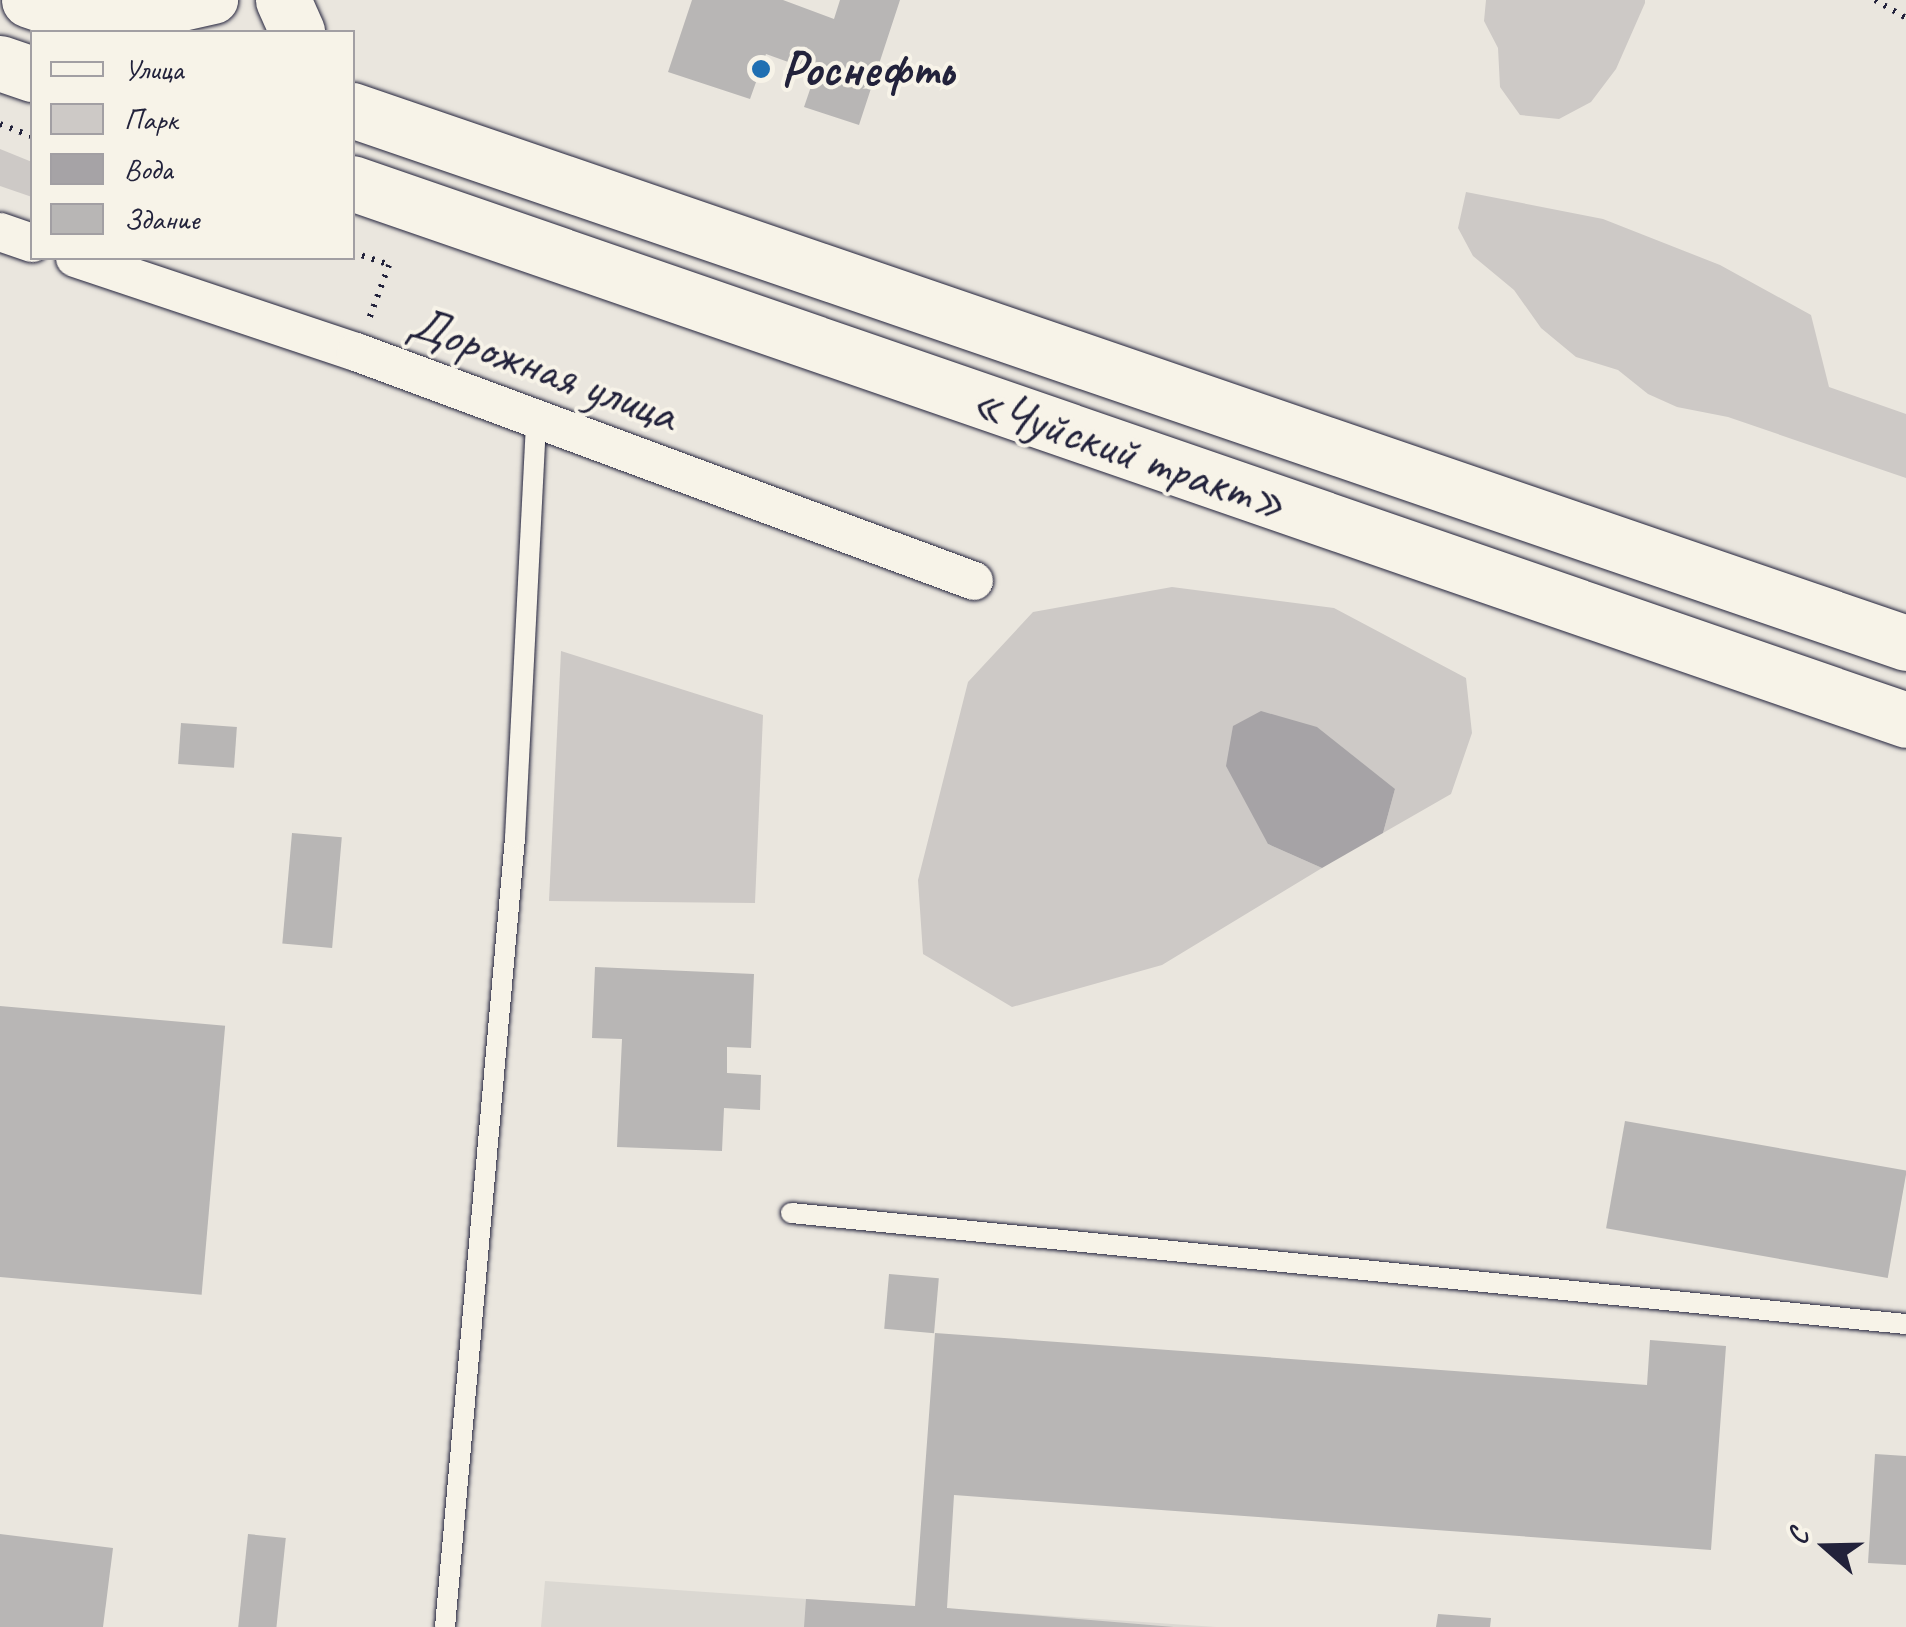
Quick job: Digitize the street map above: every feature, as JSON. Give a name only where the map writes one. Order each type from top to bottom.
[{"type":"highway","points":[[29,0],[113,29]]},
{"type":"highway","points":[[283,0],[296,30]]},
{"type":"highway","points":[[0,63],[30,73]]},
{"type":"highway","name":"«Чуйский тракт»","points":[[355,110],[1906,643]]},
{"type":"highway","name":"«Чуйский тракт»","points":[[355,185],[1906,720]]},
{"type":"street","points":[[113,29],[214,0]]},
{"type":"street","points":[[0,232],[30,242]]},
{"type":"street","name":"Дорожная улица","points":[[82,260],[356,352],[974,580]]},
{"type":"lane","points":[[445,1627],[516,838],[536,418]]},
{"type":"lane","points":[[791,1212],[1906,1324]]},
{"type":"path","points":[[1875,0],[1906,18]]},
{"type":"path","points":[[0,124],[30,135]]},
{"type":"path","points":[[355,253],[390,265],[356,352]]},
{"type":"shaded area","points":[[545,1581],[1216,1627],[541,1627]]},
{"type":"green space","points":[[1486,0],[1645,3],[1616,69],[1591,102],[1559,119],[1520,115],[1500,87],[1498,48],[1484,21]]},
{"type":"green space","points":[[0,149],[30,161],[30,196],[0,186]]},
{"type":"green space","points":[[1466,192],[1603,219],[1720,265],[1811,315],[1829,387],[1906,414],[1906,478],[1728,417],[1677,407],[1648,394],[1618,370],[1576,357],[1541,328],[1514,290],[1473,256],[1458,228]]},
{"type":"green space","points":[[1172,587],[1334,608],[1466,678],[1472,733],[1451,794],[1383,833],[1395,789],[1268,844],[1322,868],[1162,965],[1012,1007],[923,954],[918,880],[968,682],[1033,612]]},
{"type":"green space","points":[[561,651],[763,715],[755,903],[549,901]]},
{"type":"water","points":[[1261,711],[1317,727],[1395,789],[1383,833],[1322,868],[1268,844],[1226,766],[1233,726]]},
{"type":"building","points":[[692,0],[783,0],[834,19],[840,0],[900,0],[859,125],[804,107],[816,72],[766,54],[750,99],[668,72]]},
{"type":"building","points":[[181,723],[237,727],[234,768],[178,764]]},
{"type":"building","points":[[292,833],[342,837],[332,948],[282,944]]},
{"type":"building","points":[[595,967],[754,974],[751,1048],[727,1047],[727,1073],[761,1075],[760,1110],[724,1108],[722,1151],[617,1147],[622,1039],[592,1038]]},
{"type":"building","points":[[0,1006],[225,1026],[202,1295],[0,1277]]},
{"type":"building","points":[[1625,1121],[1906,1171],[1888,1278],[1606,1228]]},
{"type":"building","points":[[889,1274],[939,1278],[934,1333],[884,1329]]},
{"type":"building","points":[[935,1333],[1647,1385],[1650,1340],[1726,1346],[1711,1550],[954,1495],[947,1608],[1174,1627],[804,1627],[806,1599],[915,1606]]},
{"type":"building","points":[[1875,1454],[1906,1456],[1906,1565],[1868,1563]]},
{"type":"building","points":[[0,1534],[113,1548],[103,1627],[0,1627]]},
{"type":"building","points":[[248,1534],[286,1538],[276,1627],[238,1627]]},
{"type":"building","points":[[1438,1614],[1491,1618],[1490,1627],[1436,1627]]},
{"type":"place","name":"Роснефть","points":[[761,69]]}]
